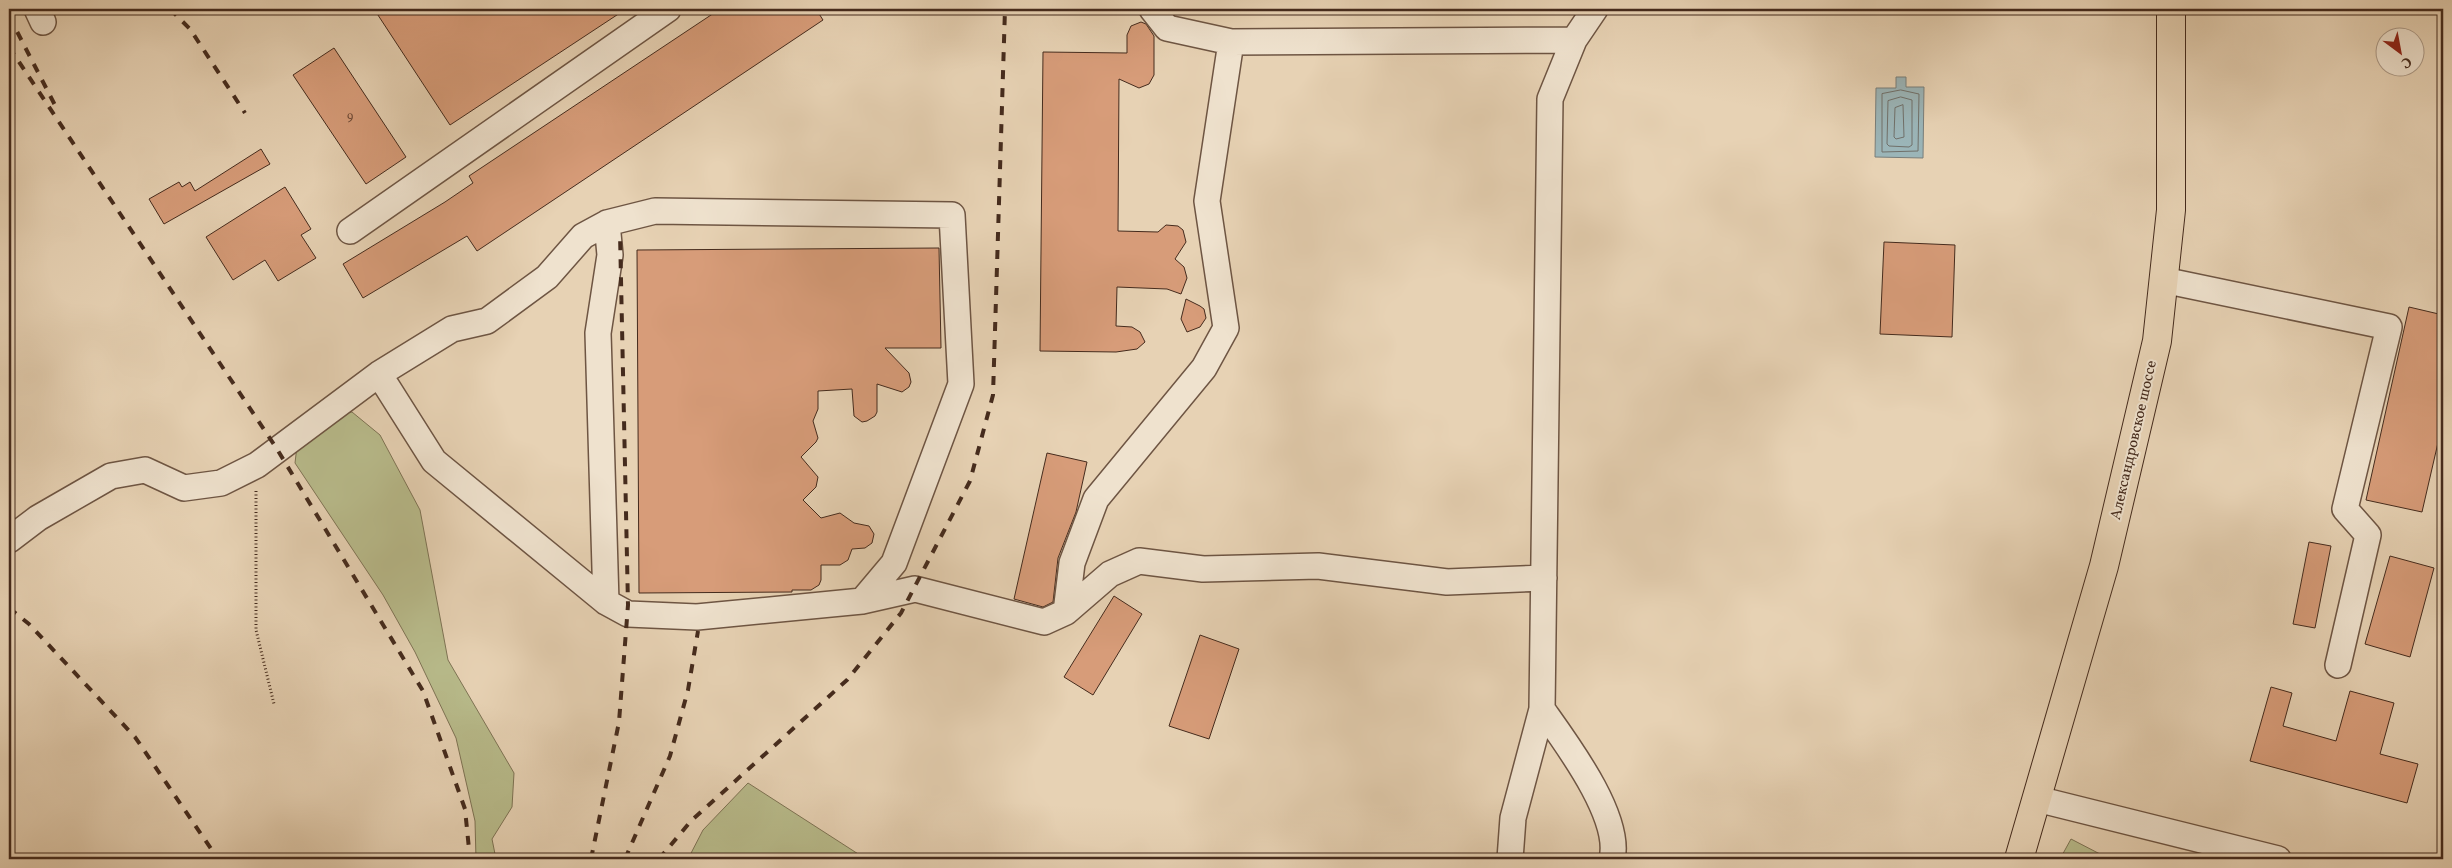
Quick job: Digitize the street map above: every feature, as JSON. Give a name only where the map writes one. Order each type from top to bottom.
[{"type":"main road","name":"Александровское шоссе","points":[[2019,859],[2104,566],[2157,342],[2171,210],[2171,9]]},
{"type":"lane","points":[[350,231],[668,9]]},
{"type":"lane","points":[[1152,9],[1167,28],[1231,42],[1574,40]]},
{"type":"lane","points":[[1510,859],[1513,818],[1542,709],[1550,99],[1574,40],[1595,9]]},
{"type":"lane","points":[[1066,612],[1072,563],[1096,499],[1204,368],[1226,328],[1208,201],[1231,42]]},
{"type":"lane","points":[[9,540],[38,518],[111,476],[144,470],[184,488],[221,483],[257,465],[379,374],[452,329],[488,320],[547,277],[583,236],[607,223],[655,212],[952,215],[961,384],[894,563],[862,601]]},
{"type":"lane","points":[[606,602],[598,333],[610,255],[607,223]]},
{"type":"lane","points":[[2163,280],[2388,327],[2345,509],[2368,535],[2338,665]]},
{"type":"lane","points":[[379,374],[434,461],[606,602],[628,614],[697,617],[862,601],[915,589],[1044,622],[1066,612],[1110,574],[1139,561],[1203,569],[1318,566],[1446,582],[1544,578]]},
{"type":"lane","points":[[1542,709],[1579,762],[1609,822],[1615,848],[1612,859]]},
{"type":"lane","points":[[2037,799],[2278,859]]},
{"type":"path","points":[[257,465],[256,630],[274,704]]},
{"type":"green space","points":[[352,412],[380,435],[420,510],[448,660],[514,773],[512,807],[492,839],[496,859],[476,859],[475,821],[456,738],[415,652],[383,595],[295,463],[297,446],[337,414]]},
{"type":"green space","points":[[748,783],[866,859],[688,859],[703,830]]},
{"type":"green space","points":[[2071,839],[2100,854],[2098,859],[2060,859]]},
{"type":"water","points":[[1896,77],[1906,77],[1906,87],[1924,87],[1923,158],[1875,157],[1876,88],[1896,88]]},
{"type":"building","points":[[374,9],[626,9],[450,125]]},
{"type":"building","points":[[720,9],[816,9],[823,20],[477,251],[467,236],[363,298],[343,264],[445,202],[473,183],[469,176]]},
{"type":"building","points":[[1141,22],[1146,24],[1154,36],[1154,75],[1149,84],[1139,88],[1119,79],[1118,231],[1158,232],[1166,225],[1178,226],[1183,230],[1186,242],[1175,259],[1184,267],[1187,278],[1181,294],[1167,289],[1117,287],[1116,326],[1132,327],[1140,332],[1145,342],[1137,349],[1116,352],[1040,351],[1043,52],[1127,53],[1127,35],[1131,26]]},
{"type":"building","points":[[334,48],[406,157],[366,184],[293,75]]},
{"type":"building","points":[[261,149],[270,164],[164,224],[149,199],[179,182],[182,187],[190,182],[195,191]]},
{"type":"building","points":[[285,187],[311,229],[301,235],[316,258],[278,281],[265,260],[233,280],[206,237]]},
{"type":"building","points":[[1884,242],[1955,245],[1952,337],[1880,334]]},
{"type":"building","points":[[939,248],[941,348],[885,348],[909,373],[911,382],[909,387],[902,392],[877,384],[877,412],[875,416],[867,421],[862,422],[854,416],[852,389],[818,391],[818,409],[813,421],[818,438],[801,457],[818,477],[816,487],[803,500],[821,518],[840,513],[854,523],[869,526],[874,534],[872,543],[865,548],[852,549],[848,560],[840,565],[821,565],[819,585],[811,590],[792,590],[792,592],[639,593],[637,250]]},
{"type":"building","points":[[1186,299],[1204,309],[1206,318],[1200,327],[1187,332],[1181,319]]},
{"type":"building","points":[[2409,307],[2443,315],[2443,421],[2422,512],[2366,500]]},
{"type":"building","points":[[1047,453],[1087,462],[1076,512],[1058,558],[1053,602],[1043,607],[1014,599]]},
{"type":"building","points":[[2309,542],[2331,546],[2315,628],[2293,624]]},
{"type":"building","points":[[2390,556],[2434,568],[2410,657],[2365,644]]},
{"type":"building","points":[[1114,596],[1142,614],[1093,695],[1064,677]]},
{"type":"building","points":[[1200,635],[1239,649],[1209,739],[1169,726]]},
{"type":"building","points":[[2271,687],[2292,693],[2283,726],[2336,741],[2350,691],[2394,703],[2380,754],[2418,764],[2407,803],[2250,761]]},
{"type":"railway","points":[[170,9],[190,29],[245,113]]},
{"type":"railway","points":[[659,859],[691,821],[847,680],[901,613],[970,481],[993,395],[1005,9]]},
{"type":"railway","points":[[9,16],[58,111]]},
{"type":"railway","points":[[9,47],[277,449],[423,691],[465,809],[470,859]]},
{"type":"railway","points":[[591,859],[619,722],[628,605],[620,233]]},
{"type":"railway","points":[[9,608],[29,624],[135,737],[218,859]]},
{"type":"railway","points":[[625,859],[670,756],[688,690],[698,631]]}]
